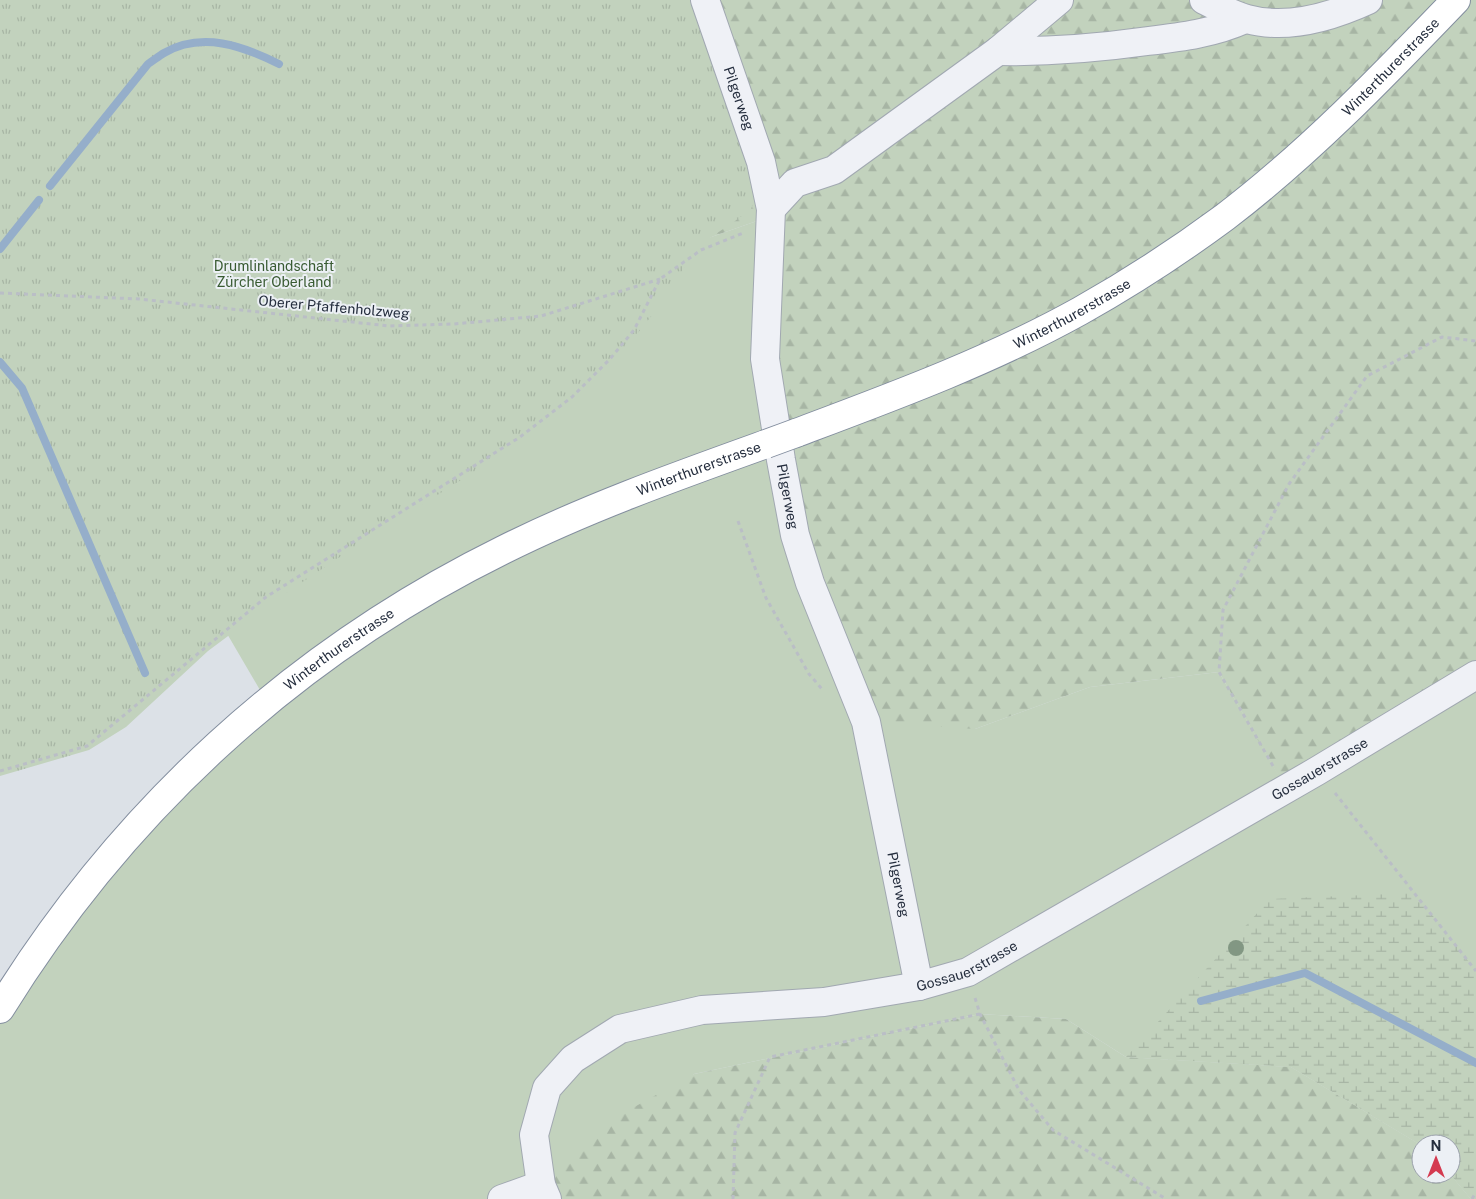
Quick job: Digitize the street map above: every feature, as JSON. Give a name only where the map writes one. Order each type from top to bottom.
[{"type":"highway","name":"Winterthurerstrasse","points":[[0,1009],[59,921],[100,868],[160,800],[240,724],[348,641],[408,602],[502,550],[555,526],[616,500],[900,394],[1001,350],[1079,312],[1156,264],[1225,217],[1296,158],[1376,83],[1456,0]]},
{"type":"street","name":"Pilgerweg","points":[[705,0],[761,162],[771,209],[765,359],[780,460],[795,535],[810,583],[866,722],[919,986]]},
{"type":"street","points":[[771,209],[795,183],[834,170],[998,51],[1059,0]]},
{"type":"street","points":[[1204,0],[1246,19],[1274,24],[1302,21],[1332,14],[1368,0]]},
{"type":"street","points":[[998,51],[1062,50],[1123,44],[1196,34],[1226,27],[1246,19]]},
{"type":"street","name":"Gossauerstrasse","points":[[502,1199],[544,1192],[534,1135],[547,1088],[573,1059],[620,1029],[702,1010],[824,1002],[919,986],[968,972],[1318,771],[1476,675]]},
{"type":"path","points":[[0,771],[87,746],[266,597],[520,437],[572,397],[610,359],[634,330],[660,279],[701,250],[750,230],[771,209]]},
{"type":"path","name":"Oberer Pfaffenholzweg","points":[[2,293],[139,299],[389,326],[454,324],[541,316],[660,279]]},
{"type":"path","points":[[1286,789],[1219,672],[1224,610],[1289,484],[1367,376],[1442,337],[1476,340]]},
{"type":"path","points":[[738,521],[766,598],[809,674],[825,694]]},
{"type":"path","points":[[1318,771],[1476,971]]},
{"type":"path","points":[[968,972],[980,1014],[1019,1090],[1053,1130],[1166,1199]]},
{"type":"path","points":[[733,1199],[735,1132],[770,1057],[980,1014]]},
{"type":"path","points":[[1472,1199],[1476,1192]]},
{"type":"green space","name":"Drumlinlandschaft Zürcher Oberland","points":[[0,0],[699,0],[757,192],[751,209],[695,248],[669,294],[633,339],[589,387],[538,428],[510,449],[283,595],[208,651],[126,727],[89,750],[0,776]]},
{"type":"green space","points":[[546,0],[1476,0],[1476,675],[1286,789],[1219,672],[1090,687],[975,729],[866,722],[774,418],[785,211],[677,249]]},
{"type":"green space","points":[[785,211],[774,418],[975,729],[1090,687],[1219,672],[1286,788],[1476,675],[1476,1199],[1471,1199],[1458,1184],[1461,1184],[1461,1134],[1411,1134],[1411,1139],[1291,1067],[1126,1057],[1066,1019],[980,1014],[694,1074],[547,1199],[0,1199],[0,1009],[16,983],[267,702],[219,620],[677,249]]},
{"type":"green space","points":[[1415,893],[1476,971],[1476,1199],[1471,1199],[1458,1184],[1461,1184],[1461,1134],[1411,1134],[1411,1139],[1291,1067],[1126,1057],[1270,899]]},
{"type":"green space","points":[[980,1014],[1066,1019],[1126,1057],[1291,1067],[1411,1139],[1411,1184],[1458,1184],[1471,1199],[547,1199],[541,1185],[600,1126],[694,1074]]},
{"type":"waterway","points":[[50,186],[148,64],[164,53],[178,46],[208,42],[237,47],[279,64]]},
{"type":"waterway","points":[[0,249],[39,200]]},
{"type":"waterway","points":[[0,362],[22,388],[145,673]]},
{"type":"waterway","points":[[1201,1001],[1305,973],[1476,1063]]}]
